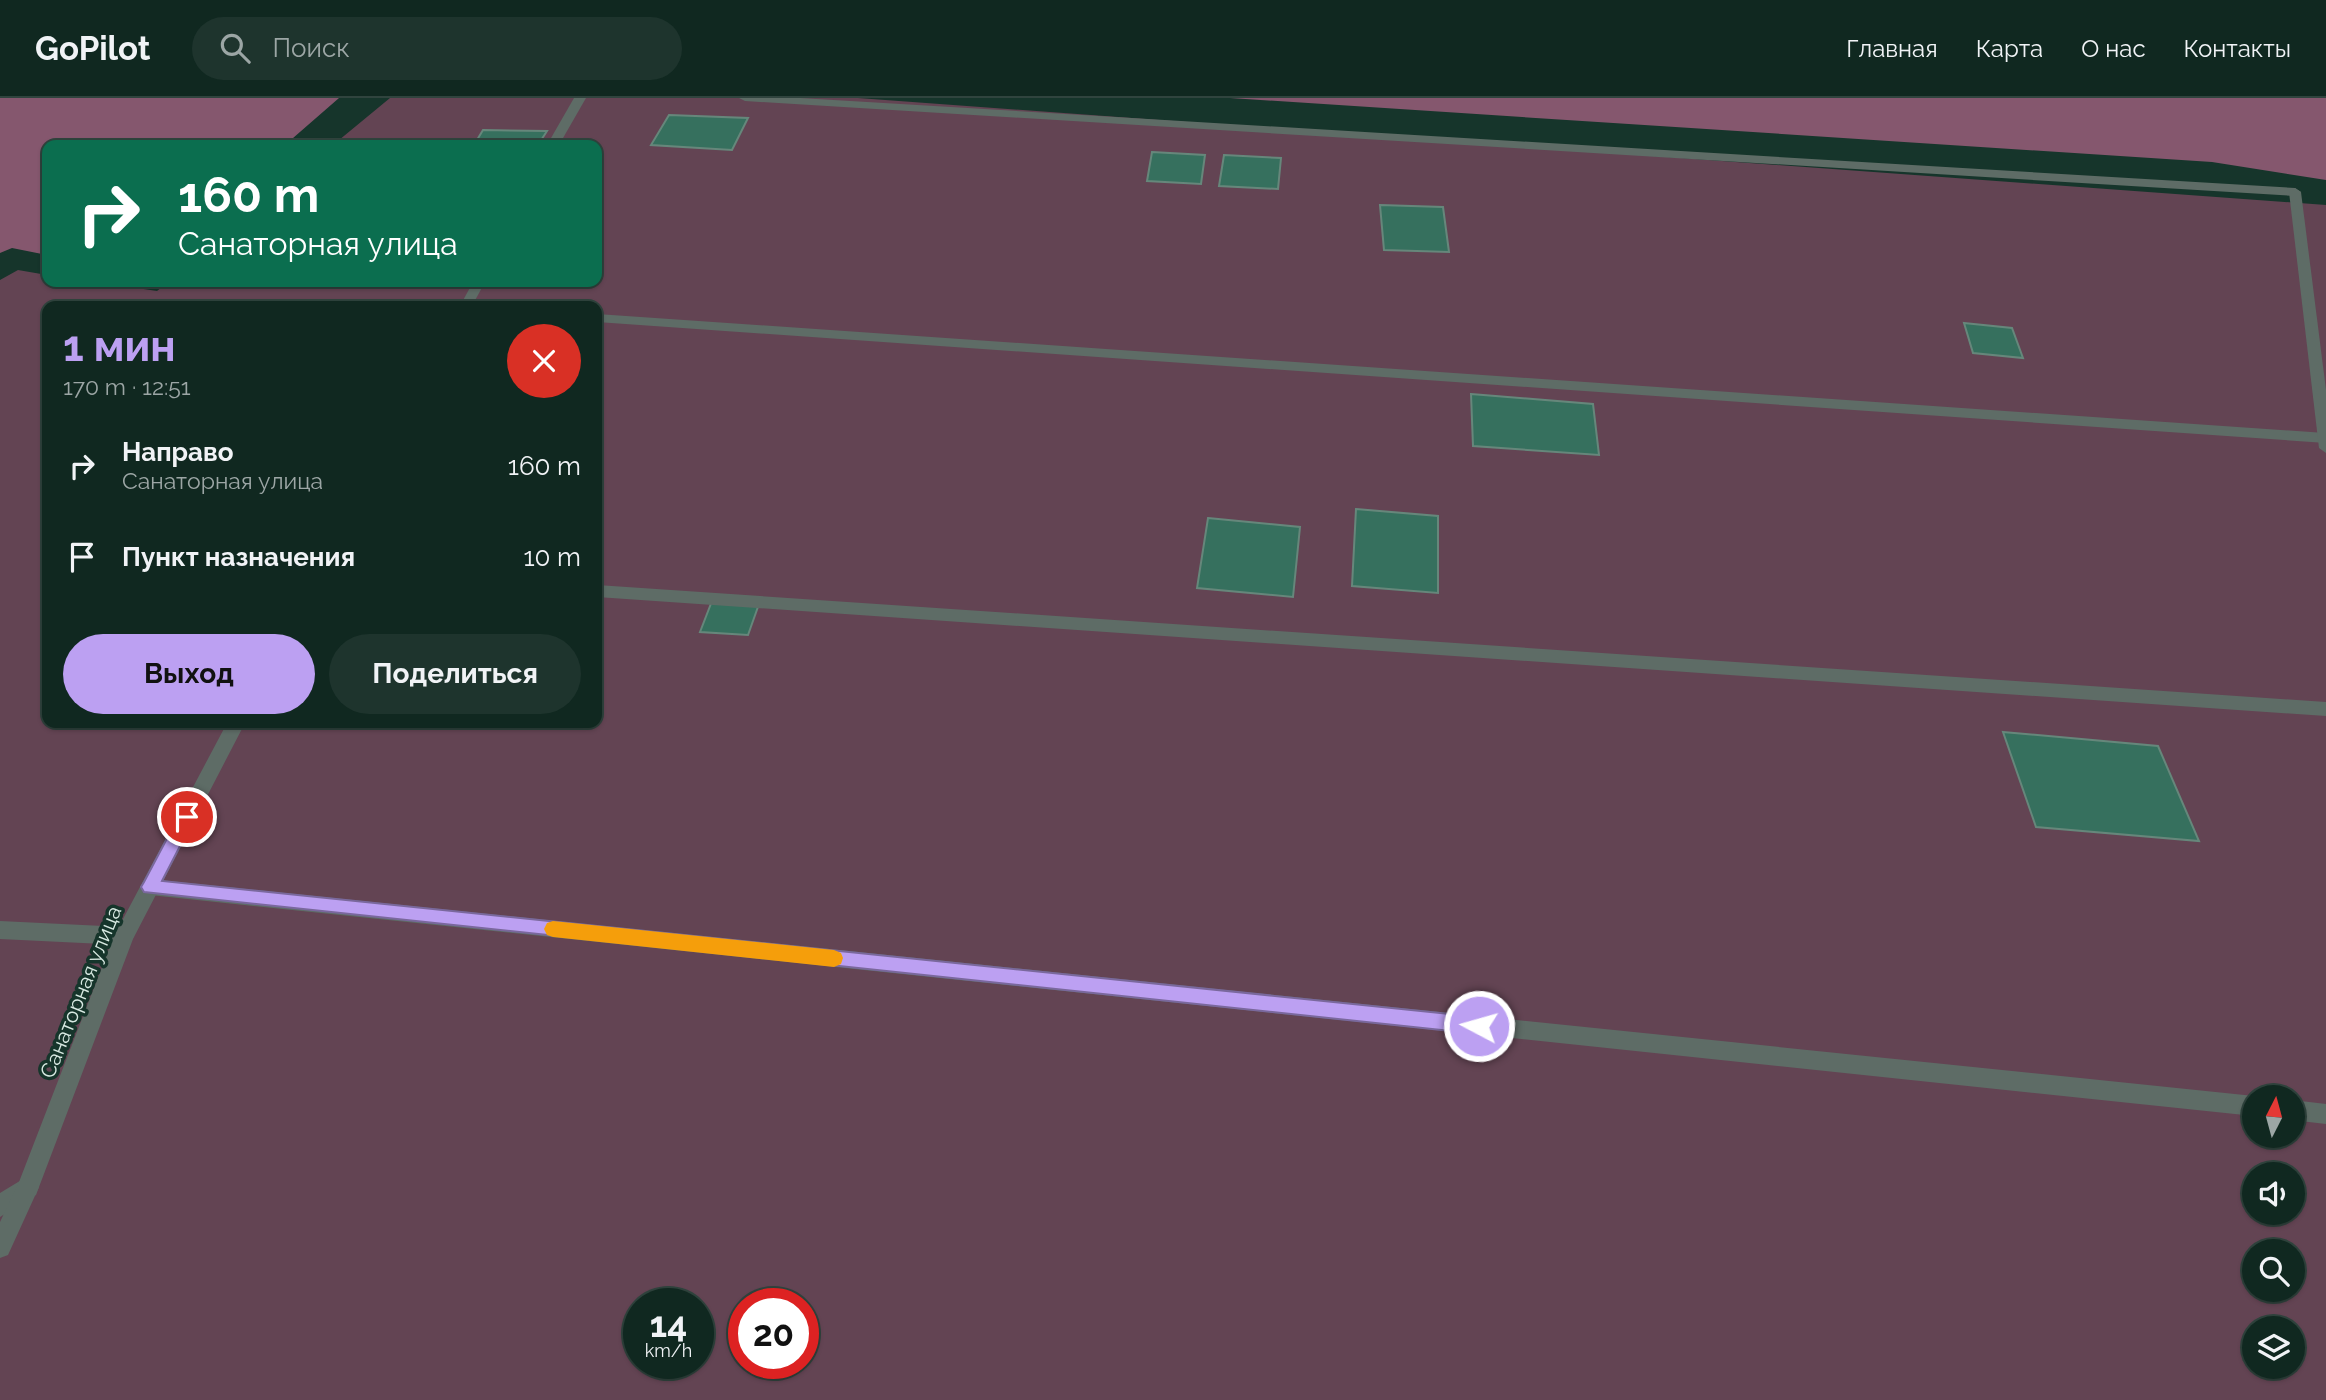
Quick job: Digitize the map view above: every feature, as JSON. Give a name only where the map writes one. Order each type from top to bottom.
[{"type":"street","points":[[555,140],[580,98]]},
{"type":"street","points":[[602,318],[2325,443],[2295,192],[745,98]]},
{"type":"street","points":[[602,591],[2326,709]]},
{"type":"street","name":"Санаторная улица","points":[[0,1247],[29,1187],[124,936],[233,728]]},
{"type":"street","points":[[150,887],[2242,1106]]},
{"type":"street","points":[[0,930],[124,936]]},
{"type":"street","points":[[2305,1112],[2326,1114]]},
{"type":"street","points":[[0,1206],[29,1187]]},
{"type":"shaded area","points":[[0,98],[339,98],[291,140],[42,140],[42,254],[12,248],[0,253]]},
{"type":"shaded area","points":[[390,98],[858,98],[2326,205],[2326,1400],[0,1400],[0,280],[18,270],[42,274],[42,287],[130,287],[157,291],[162,287],[602,287],[602,140],[339,140]]},
{"type":"shaded area","points":[[1230,98],[2326,98],[2326,180],[2212,162]]},
{"type":"building","points":[[669,115],[748,118],[732,150],[651,145]]},
{"type":"building","points":[[483,130],[547,131],[541,140],[477,140]]},
{"type":"building","points":[[1152,152],[1205,155],[1201,184],[1147,181]]},
{"type":"building","points":[[1224,155],[1281,158],[1278,189],[1219,186]]},
{"type":"building","points":[[1380,205],[1443,207],[1449,252],[1384,250]]},
{"type":"building","points":[[1964,323],[2012,328],[2023,358],[1973,353]]},
{"type":"building","points":[[1471,394],[1593,404],[1599,455],[1473,446]]},
{"type":"building","points":[[1356,509],[1438,516],[1438,593],[1352,586]]},
{"type":"building","points":[[1208,518],[1300,527],[1293,597],[1197,588]]},
{"type":"building","points":[[712,601],[759,604],[748,635],[700,632]]},
{"type":"building","points":[[2003,732],[2158,746],[2199,841],[2036,827]]},
{"type":"slow traffic","points":[[553,929],[834,958]]},
{"type":"route","points":[[187,817],[150,887],[1479,1026]]}]
